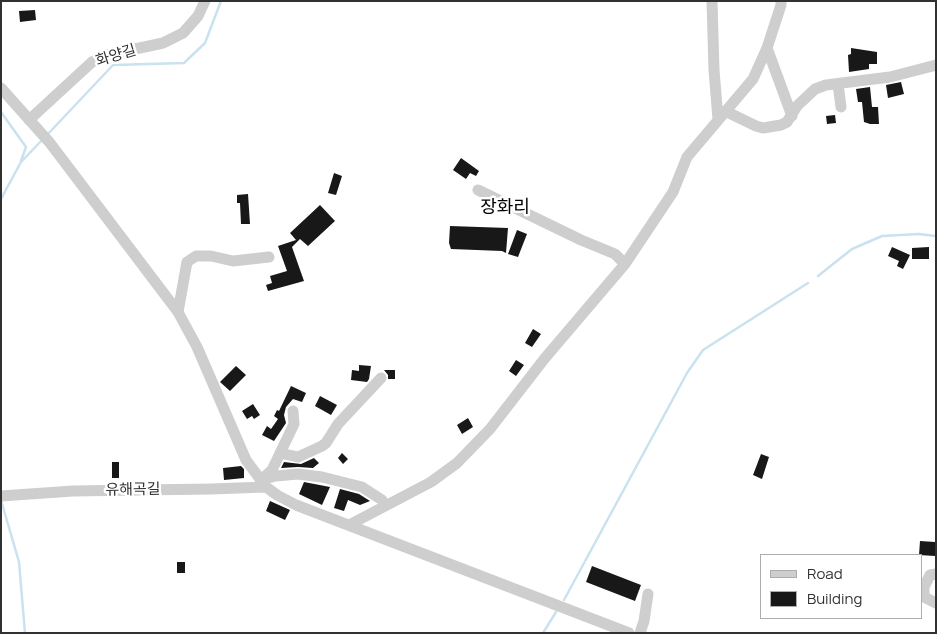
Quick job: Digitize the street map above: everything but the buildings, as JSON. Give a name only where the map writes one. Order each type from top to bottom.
[{"type":"street","name":"화양길","points":[[29,120],[92,62],[107,55],[163,43],[183,32],[198,16],[205,1]]},
{"type":"street","points":[[712,1],[714,70],[722,115]]},
{"type":"street","points":[[349,525],[431,482],[457,463],[490,429],[545,358],[625,264],[673,192],[687,157],[753,79],[767,48],[781,1]]},
{"type":"street","points":[[767,48],[792,116]]},
{"type":"street","points":[[722,115],[763,128],[781,125],[792,116],[797,106],[814,89],[890,77],[936,65]]},
{"type":"street","points":[[838,84],[841,107]]},
{"type":"street","points":[[1,88],[50,143],[178,312],[197,347],[246,460],[263,483],[276,495],[296,505],[629,633]]},
{"type":"street","points":[[478,190],[581,240],[615,254],[625,264]]},
{"type":"street","points":[[178,312],[186,262],[196,256],[210,256],[233,261],[269,257]]},
{"type":"street","points":[[280,453],[298,457],[322,446],[338,424],[381,378]]},
{"type":"street","points":[[263,483],[272,470],[294,424],[293,412]]},
{"type":"street","name":"유해곡길","points":[[1,496],[73,491],[211,489],[263,483],[276,476],[298,474],[362,486],[382,500],[385,506]]},
{"type":"street","points":[[936,574],[930,575],[924,587],[924,597],[936,603]]},
{"type":"street","points":[[640,633],[644,621],[648,594]]},
{"type":"waterway","points":[[47,135],[113,65],[184,63],[205,43],[221,1]]},
{"type":"waterway","points":[[1,112],[26,147],[21,161]]},
{"type":"waterway","points":[[1,199],[21,162],[43,139]]},
{"type":"waterway","points":[[818,276],[852,249],[882,236],[919,234],[936,236]]},
{"type":"waterway","points":[[564,600],[687,373],[703,350],[808,283]]},
{"type":"waterway","points":[[1,500],[19,562],[25,633]]},
{"type":"waterway","points":[[543,633],[556,612]]},
{"type":"district","name":"장화리","points":[[505,208]]}]
